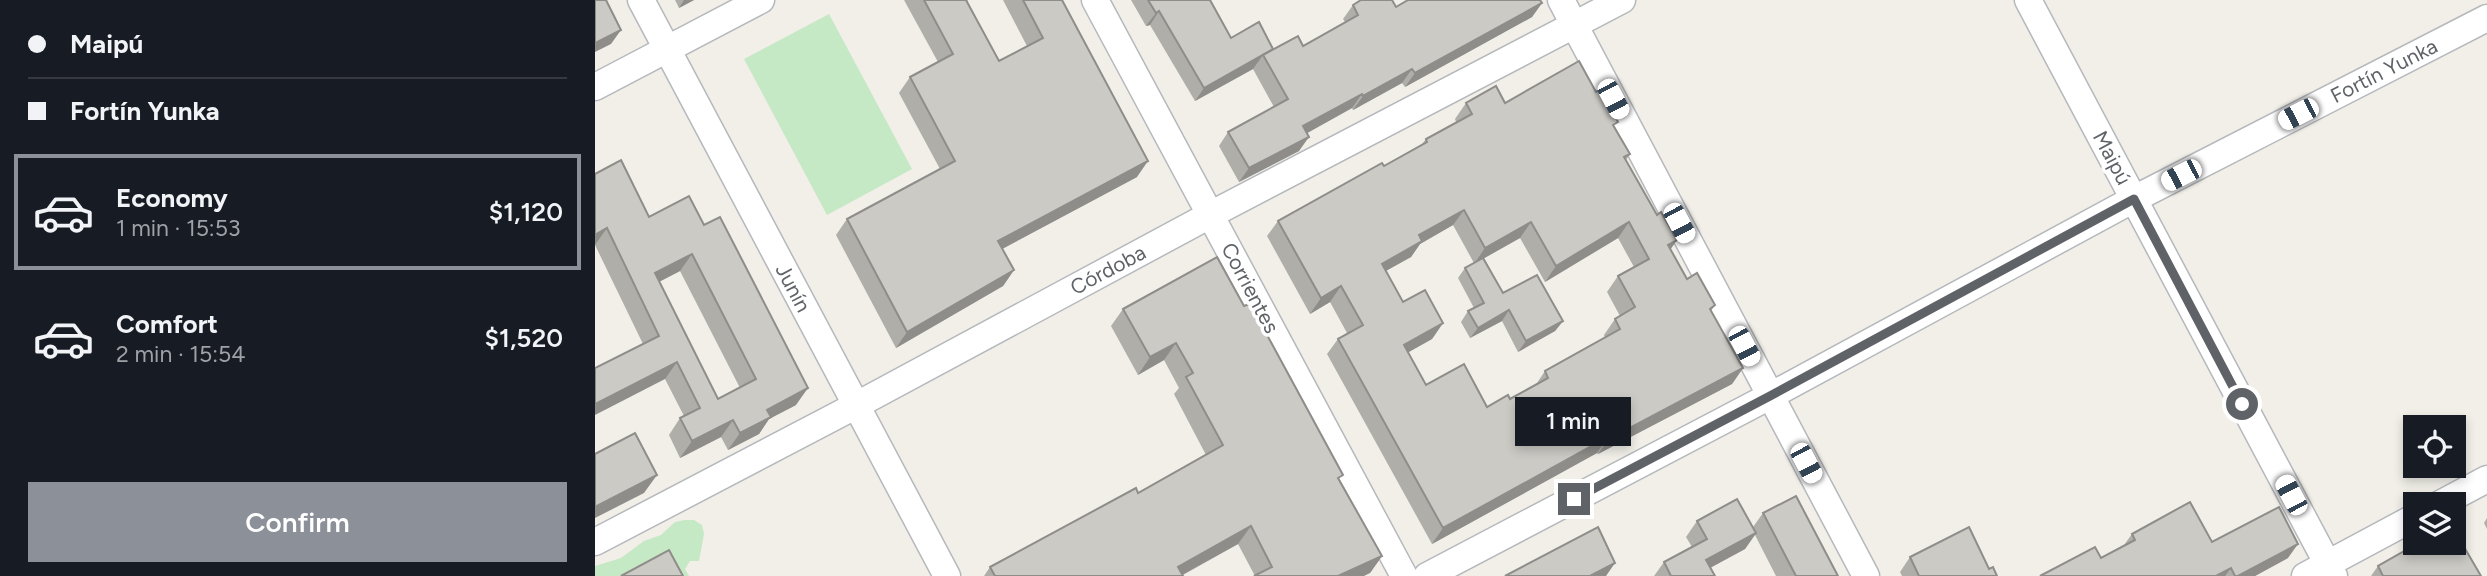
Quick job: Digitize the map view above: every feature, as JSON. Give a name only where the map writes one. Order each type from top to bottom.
[{"type":"street","name":"Junín","points":[[641,0],[947,576]]},
{"type":"street","points":[[595,88],[761,0]]},
{"type":"street","name":"Corrientes","points":[[1095,0],[1404,576]]},
{"type":"street","points":[[1561,0],[1866,576]]},
{"type":"street","name":"Córdoba","points":[[595,542],[1210,215],[1622,0]]},
{"type":"street","name":"Maipú","points":[[2028,0],[2134,199],[2322,572]]},
{"type":"street","name":"Fortín Yunka","points":[[1427,576],[1770,396],[2134,199],[2487,18]]},
{"type":"street","points":[[2463,492],[2487,479]]},
{"type":"street","points":[[2322,572],[2403,524]]},
{"type":"green space","points":[[829,14],[912,169],[827,215],[744,59]]},
{"type":"green space","points":[[694,520],[702,525],[704,534],[699,561],[690,561],[685,569],[689,576],[595,576],[595,566],[621,558],[644,541],[661,535],[675,522]]},
{"type":"building","points":[[595,0],[606,0],[621,30],[595,43]]},
{"type":"building","points":[[924,0],[966,0],[999,61],[1043,38],[1023,0],[1062,0],[1148,161],[998,241],[1014,270],[907,332],[847,219],[955,161],[910,77],[953,54]]},
{"type":"building","points":[[1148,0],[1210,0],[1231,38],[1259,22],[1273,49],[1204,88],[1159,11],[1156,13]]},
{"type":"building","points":[[1361,0],[1392,0],[1396,7],[1408,0],[1540,0],[1542,3],[1415,73],[1412,69],[1303,126],[1309,137],[1249,168],[1228,132],[1288,99],[1263,55],[1298,36],[1303,46],[1358,15],[1353,5]]},
{"type":"building","points":[[1579,61],[1596,92],[1600,89],[1618,122],[1613,125],[1630,154],[1624,157],[1657,215],[1661,212],[1677,240],[1668,245],[1687,279],[1697,273],[1715,305],[1710,309],[1743,368],[1609,439],[1608,437],[1443,528],[1338,339],[1363,325],[1341,286],[1321,298],[1278,221],[1382,163],[1384,166],[1427,142],[1426,139],[1472,114],[1466,103],[1496,86],[1505,103]],"holes":[[[1464,210],[1485,248],[1531,222],[1556,266],[1629,222],[1649,259],[1618,276],[1635,307],[1615,319],[1620,329],[1545,371],[1548,378],[1510,399],[1508,395],[1487,407],[1464,364],[1426,385],[1404,345],[1443,323],[1425,290],[1403,302],[1382,264],[1422,241],[1419,235]]]},
{"type":"building","points":[[621,160],[649,217],[689,196],[704,225],[720,217],[808,388],[767,410],[771,417],[740,433],[733,420],[692,441],[680,418],[700,408],[677,362],[595,404],[595,368],[659,336],[607,228],[595,235],[595,174]],"holes":[[[692,254],[756,379],[718,399],[655,273]]]},
{"type":"building","points":[[1217,257],[1244,306],[1249,304],[1266,333],[1343,475],[1338,478],[1382,556],[1338,576],[1254,576],[1272,567],[1251,526],[1178,567],[1183,576],[995,576],[990,567],[1136,488],[1138,493],[1223,445],[1186,377],[1193,373],[1176,343],[1150,357],[1123,309]]},
{"type":"building","points":[[1483,258],[1503,293],[1537,275],[1563,321],[1526,341],[1509,310],[1478,328],[1468,311],[1484,303],[1465,268]]},
{"type":"building","points":[[635,433],[657,475],[595,507],[595,454]]},
{"type":"building","points":[[1796,496],[1838,576],[1796,576],[1763,513]]},
{"type":"building","points":[[1737,499],[1756,533],[1706,560],[1715,576],[1671,576],[1664,562],[1707,539],[1697,521]]},
{"type":"building","points":[[2190,502],[2212,542],[2279,507],[2298,544],[2238,576],[2235,576],[2231,568],[2216,576],[2040,576],[2095,547],[2101,558],[2135,540],[2132,534]]},
{"type":"building","points":[[1598,527],[1615,563],[1590,576],[1505,576]]},
{"type":"building","points":[[1969,527],[1989,569],[1993,567],[1997,576],[1919,576],[1910,557]]},
{"type":"building","points":[[669,550],[683,576],[621,576]]},
{"type":"building","points":[[2466,550],[2481,576],[2383,576],[2378,566],[2403,552],[2403,555],[2466,555]]},
{"type":"route","points":[[1574,499],[2134,199],[2242,404]]}]
